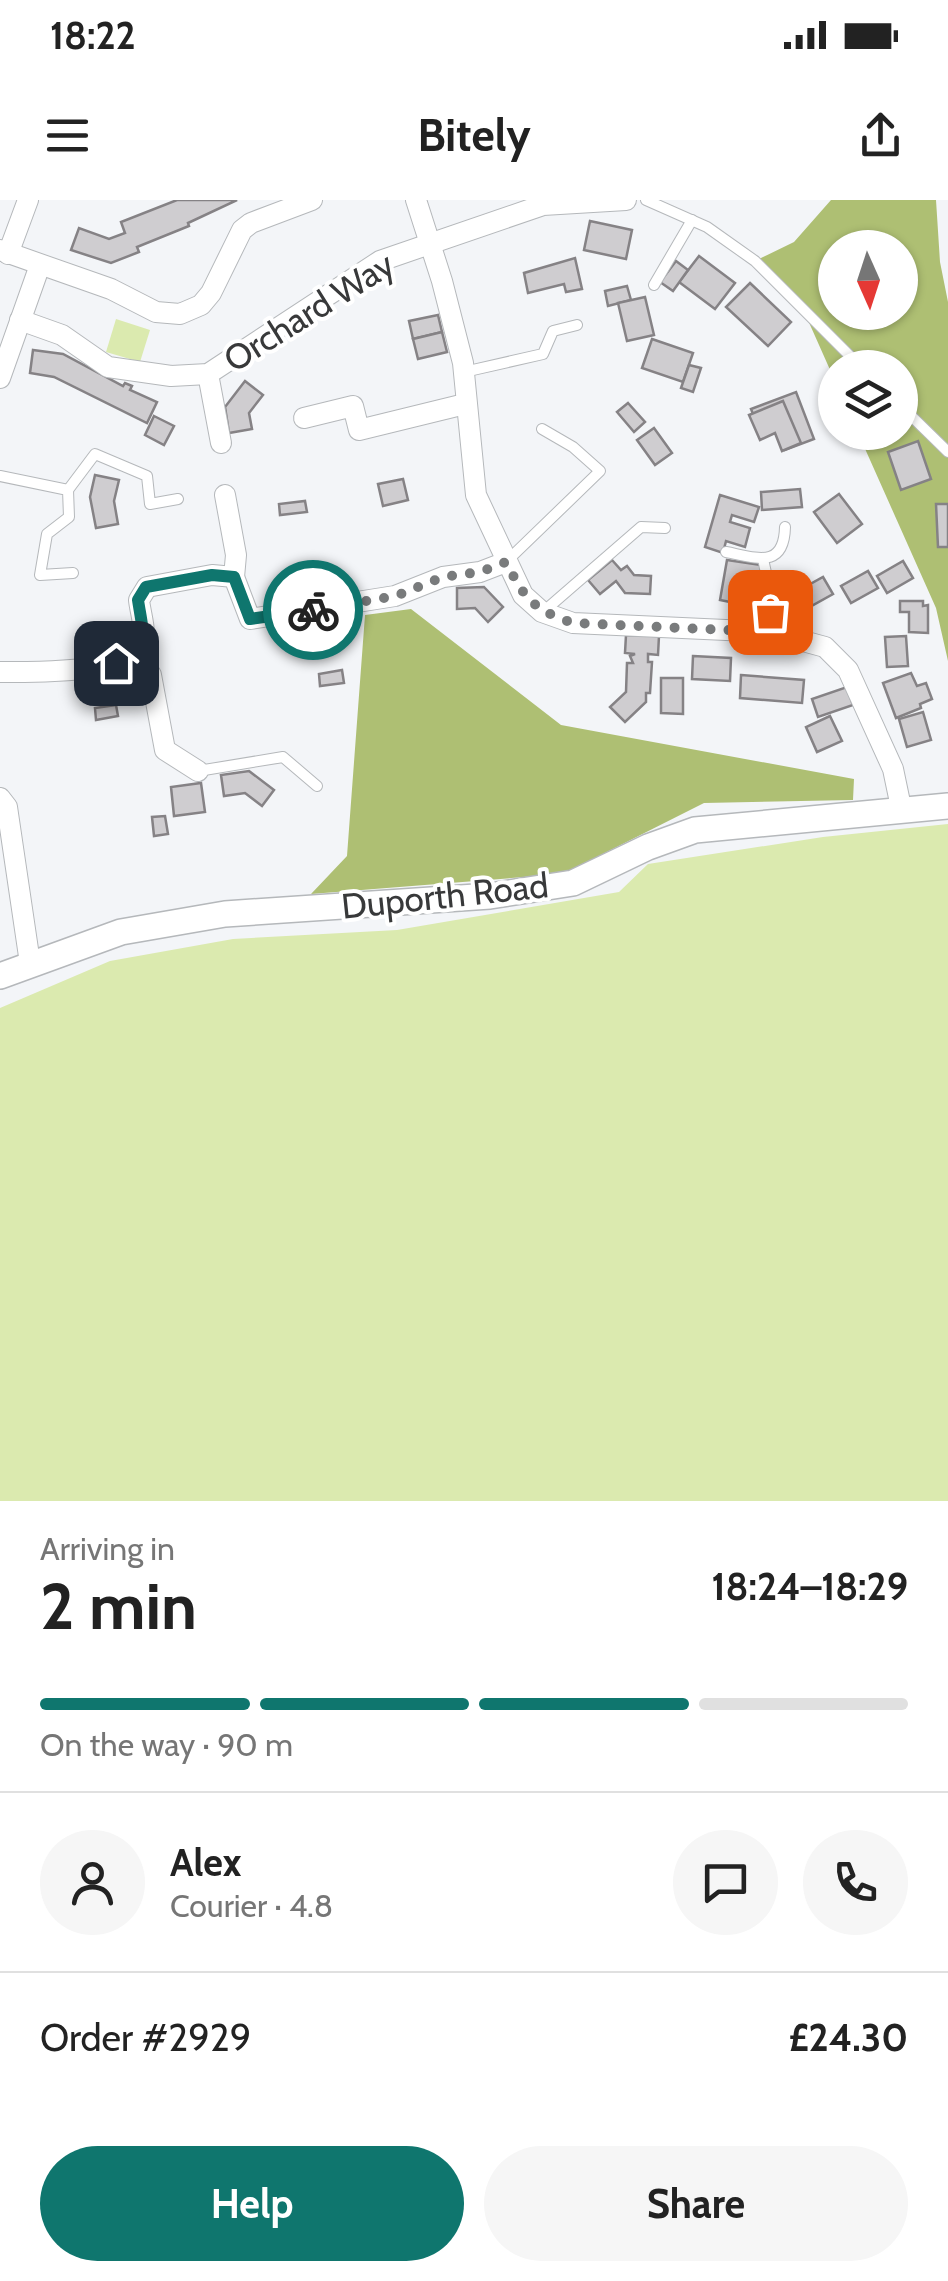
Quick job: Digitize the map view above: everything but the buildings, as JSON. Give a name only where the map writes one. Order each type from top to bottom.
[{"type":"street","points":[[28,200],[4,252],[111,289],[156,312],[180,314],[201,305],[211,294],[242,230],[312,200]]},
{"type":"street","points":[[416,200],[463,372],[476,495],[523,595],[542,612],[573,623],[770,632],[824,646],[848,670],[894,769],[902,812]]},
{"type":"street","name":"Orchard Way","points":[[20,320],[62,335],[108,367],[171,376],[208,374],[380,261],[543,205],[626,200]]},
{"type":"street","points":[[0,378],[40,265]]},
{"type":"street","points":[[208,374],[221,443]]},
{"type":"street","points":[[304,418],[353,406],[359,430],[465,404]]},
{"type":"street","points":[[225,496],[236,555],[234,577],[250,619],[396,596],[443,577],[480,572],[506,562]]},
{"type":"street","points":[[0,672],[65,670],[116,663],[136,653],[144,638],[138,600],[146,587],[212,575],[234,577]]},
{"type":"street","points":[[136,653],[152,675],[165,750],[198,771]]},
{"type":"street","points":[[0,798],[7,807],[30,963]]},
{"type":"street","name":"Duporth Road","points":[[0,976],[121,932],[225,914],[490,896],[573,883],[648,847],[695,830],[948,806]]},
{"type":"lane","points":[[646,200],[707,227],[754,261],[844,350]]},
{"type":"lane","points":[[654,285],[692,220]]},
{"type":"lane","points":[[463,372],[544,354],[553,331],[578,325]]},
{"type":"lane","points":[[918,423],[948,452]]},
{"type":"lane","points":[[506,562],[600,471],[573,446],[542,429]]},
{"type":"lane","points":[[73,573],[40,575],[47,534],[68,517],[68,490],[95,454],[146,476],[150,504],[178,499]]},
{"type":"lane","points":[[0,476],[68,490]]},
{"type":"lane","points":[[726,552],[764,559],[780,553],[785,526]]},
{"type":"lane","points":[[542,612],[641,527],[665,528]]},
{"type":"lane","points":[[764,559],[770,592],[770,632]]},
{"type":"lane","points":[[198,771],[283,757],[317,786]]},
{"type":"green space","points":[[831,200],[936,200],[940,262],[948,302],[948,661],[936,608],[866,450],[918,450],[918,350],[821,350],[803,309],[755,261],[794,242]]},
{"type":"green space","points":[[116,319],[150,330],[140,362],[106,352]]},
{"type":"green space","points":[[411,609],[561,725],[854,779],[853,800],[704,803],[563,874],[311,894],[347,856],[365,615]]},
{"type":"green space","points":[[948,824],[948,1501],[0,1501],[0,1008],[110,961],[233,939],[397,930],[619,892],[648,864],[823,837]]},
{"type":"way so far","points":[[313,610],[396,596],[443,577],[480,572],[506,562],[523,595],[542,612],[573,623],[770,632],[770,612]]},
{"type":"route","points":[[116,663],[136,653],[144,638],[138,600],[146,587],[212,575],[234,577],[250,619],[313,610]]}]
